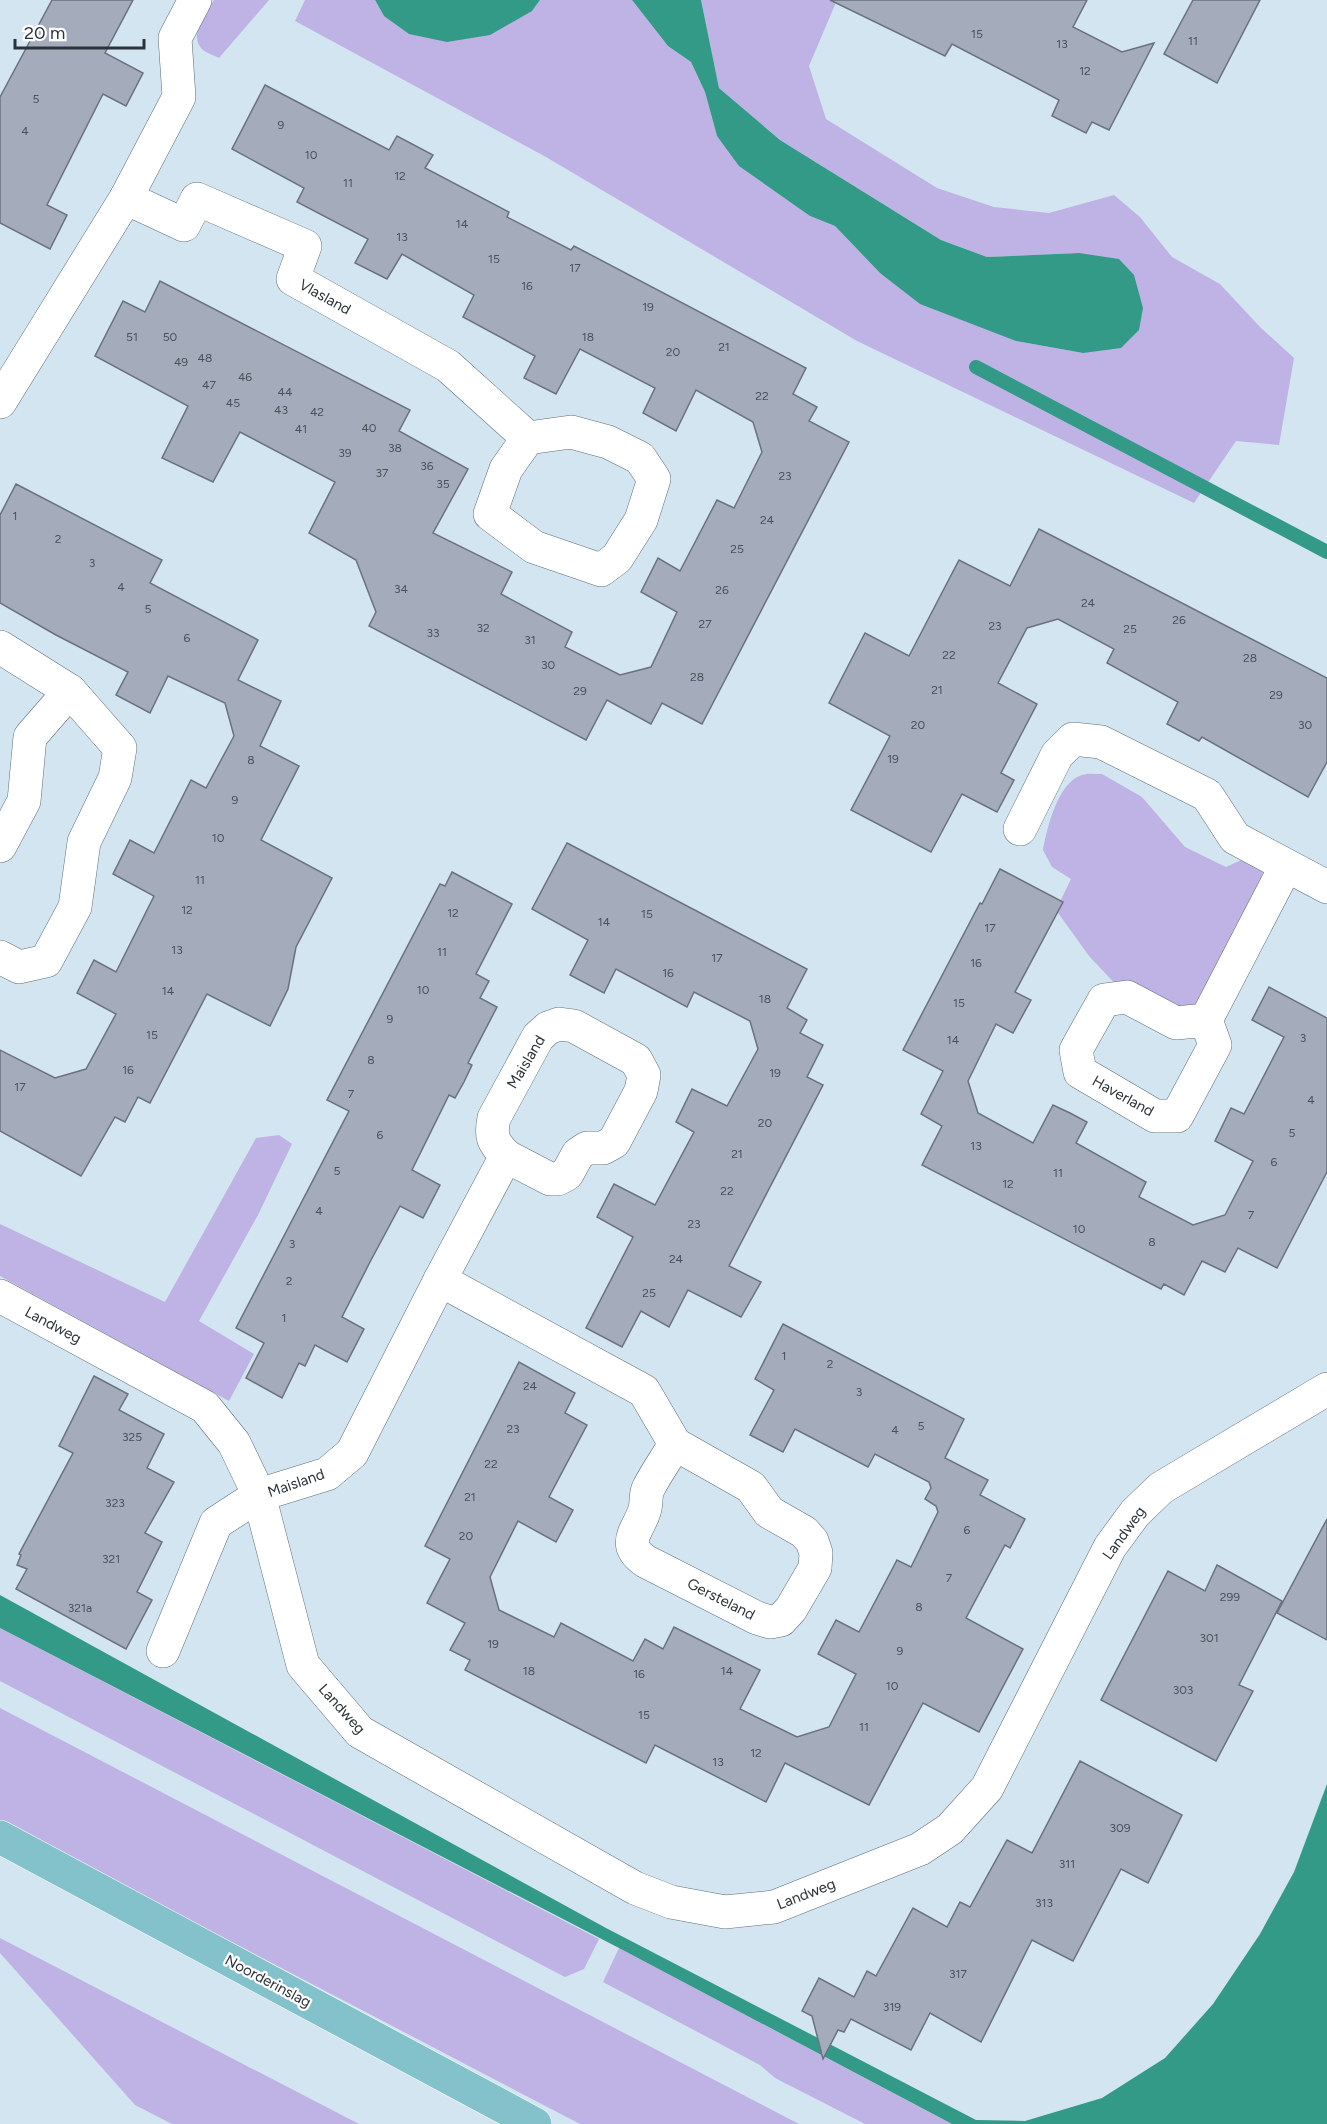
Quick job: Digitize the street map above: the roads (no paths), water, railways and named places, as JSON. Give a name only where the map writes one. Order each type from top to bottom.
[{"type":"main road","name":"Noorderinslag","points":[[0,1837],[535,2124]]},
{"type":"street","points":[[0,402],[126,198],[179,97],[175,38],[195,0]]},
{"type":"street","name":"Vlasland","points":[[126,198],[184,225],[197,199],[305,246],[292,279],[448,366],[528,438]]},
{"type":"street","points":[[571,432],[608,442],[640,458],[654,479],[641,520],[617,558],[601,570],[534,547],[490,514],[506,469],[528,438],[571,432]]},
{"type":"street","points":[[0,647],[70,691],[120,748],[115,778],[84,842],[75,907],[46,961],[19,967],[0,957]]},
{"type":"street","points":[[0,846],[24,801],[30,736],[70,691]]},
{"type":"street","points":[[1020,829],[1057,755],[1074,739],[1101,742],[1207,795],[1235,838],[1327,887]]},
{"type":"street","points":[[1206,1020],[1286,866]]},
{"type":"street","name":"Maisland","points":[[559,1024],[574,1026],[636,1060],[644,1075],[641,1091],[614,1142],[603,1148],[587,1148],[578,1154],[567,1174],[558,1179],[550,1179],[506,1156],[495,1144],[491,1131],[494,1119],[538,1037],[548,1028],[559,1024]]},
{"type":"street","name":"Maisland","points":[[259,1495],[327,1474],[352,1453],[506,1156]]},
{"type":"street","points":[[440,1281],[644,1391],[675,1444]]},
{"type":"street","name":"Landweg","points":[[0,1296],[206,1407],[234,1443],[259,1495],[303,1665],[360,1732],[635,1888],[671,1902],[725,1912],[774,1907],[920,1849],[950,1829],[987,1788],[1110,1547],[1135,1513],[1161,1488],[1327,1389]]},
{"type":"street","name":"Gersteland","points":[[675,1444],[751,1487],[769,1512],[804,1532],[812,1541],[816,1553],[815,1568],[791,1609],[781,1620],[770,1622],[757,1618],[645,1561],[636,1554],[632,1543],[634,1531],[645,1511],[647,1491],[675,1444]]},
{"type":"street","points":[[163,1651],[216,1523],[259,1495]]},
{"type":"waterway","points":[[976,367],[1327,552]]}]
